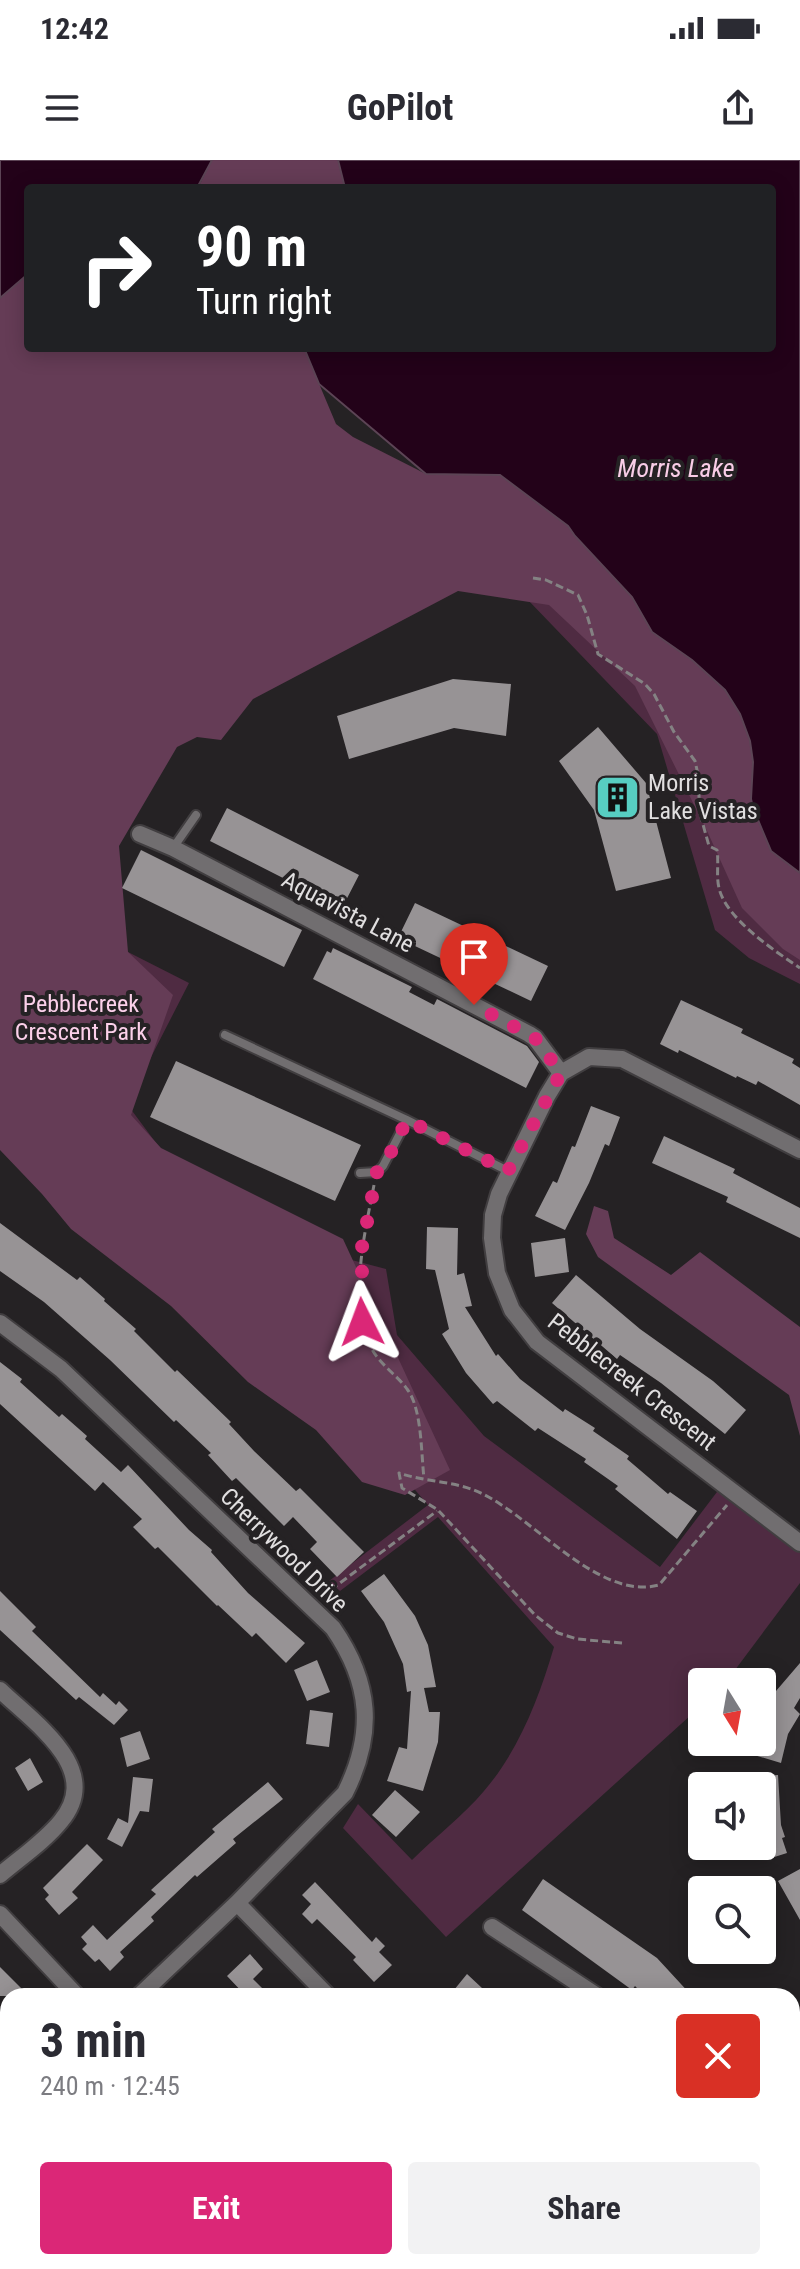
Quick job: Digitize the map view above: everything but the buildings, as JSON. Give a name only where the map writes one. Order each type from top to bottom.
[{"type":"street","name":"Aquavista Lane","points":[[140,834],[173,848],[529,1034],[561,1073]]},
{"type":"street","points":[[561,1073],[589,1057],[622,1059],[800,1150]]},
{"type":"street","name":"Pebblecreek Crescent","points":[[561,1073],[508,1171],[493,1215],[493,1256],[512,1310],[523,1327],[552,1355],[800,1543]]},
{"type":"street","name":"Cherrywood Drive","points":[[0,1323],[61,1369],[333,1628],[359,1672],[366,1724],[356,1772],[345,1793],[237,1903],[147,1988]]},
{"type":"street","points":[[0,1690],[66,1756],[75,1786],[71,1804],[61,1822],[0,1875]]},
{"type":"street","points":[[237,1903],[320,1988]]},
{"type":"street","points":[[0,1914],[69,1988]]},
{"type":"street","points":[[492,1927],[585,1988]]},
{"type":"lane","points":[[173,848],[196,815]]},
{"type":"lane","points":[[225,1035],[508,1171]]},
{"type":"lane","points":[[360,1173],[377,1172],[388,1158],[407,1120]]},
{"type":"path","points":[[533,578],[546,580],[578,595],[598,654],[645,684],[654,694],[674,732],[695,761],[701,822],[709,846],[717,850],[719,888],[724,899],[768,947],[800,968]]},
{"type":"path","points":[[377,1172],[362,1247],[362,1322],[372,1351],[409,1391],[416,1406],[424,1478]]},
{"type":"path","points":[[622,1643],[577,1639],[558,1633],[535,1615],[438,1510],[402,1488],[399,1473],[471,1489],[495,1501],[562,1551],[616,1582],[646,1589],[659,1585],[737,1493]]},
{"type":"path","points":[[308,1606],[438,1510]]},
{"type":"green space","points":[[212,160],[338,160],[344,184],[200,184]]},
{"type":"green space","points":[[24,277],[24,352],[306,352],[336,424],[353,437],[426,474],[500,475],[569,522],[722,668],[800,835],[800,960],[783,949],[742,908],[635,686],[549,605],[458,591],[253,699],[221,740],[197,737],[177,747],[119,846],[128,952],[173,995],[131,1115],[161,1148],[343,1239],[450,1470],[405,1495],[362,1482],[316,1430],[248,1382],[171,1306],[71,1229],[0,1150],[0,298]]},
{"type":"green space","points":[[568,526],[800,873],[800,984],[749,958],[715,930],[657,734],[499,570]]},
{"type":"green space","name":"Pebblecreek Crescent Park","points":[[0,889],[189,983],[127,1104],[197,1198],[287,1243],[386,1269],[397,1335],[484,1436],[660,1567],[720,1488],[735,1504],[800,1548],[800,1583],[736,1668],[688,1668],[688,1718],[446,1937],[343,1828],[358,1804],[412,1860],[484,1791],[508,1758],[542,1685],[554,1647],[438,1517],[340,1591],[329,1581],[428,1505],[404,1477],[233,1317]]},
{"type":"green space","points":[[594,1206],[608,1211],[614,1238],[671,1275],[700,1252],[800,1327],[800,1436],[789,1395],[598,1257],[586,1234]]},
{"type":"water","points":[[0,160],[212,160],[199,184],[24,184],[24,277],[0,298]]},
{"type":"water","name":"Morris Lake","points":[[338,160],[800,160],[800,873],[771,851],[753,808],[750,741],[740,714],[725,690],[692,660],[652,632],[632,597],[568,526],[500,475],[426,474],[319,384],[306,352],[776,352],[776,184],[344,184]]},
{"type":"place","name":"Morris Lake Vistas","points":[[617,797]]},
{"type":"route","points":[[362,1322],[362,1247],[377,1172],[388,1158],[407,1120],[508,1171],[561,1073],[535,1038],[474,1005]]}]
